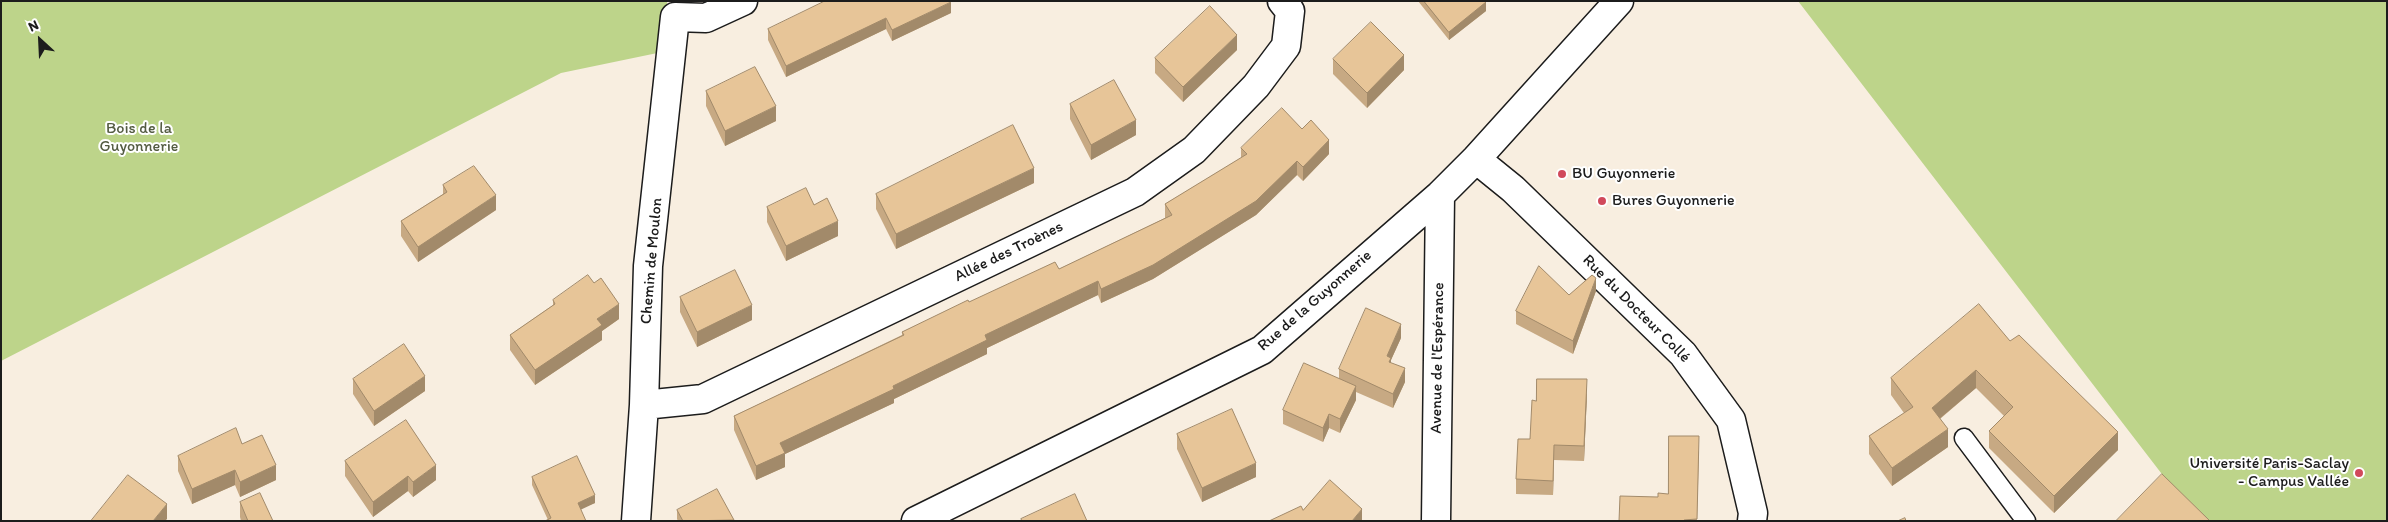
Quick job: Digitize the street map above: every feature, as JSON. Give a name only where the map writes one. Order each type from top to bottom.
[{"type":"street","points":[[676,9],[706,18],[743,1]]},
{"type":"street","name":"Allée des Troènes","points":[[644,405],[703,399],[1134,192],[1194,150],[1256,86],[1286,46],[1290,11],[1282,1]]},
{"type":"street","name":"Rue de la Guyonnerie","points":[[916,521],[1262,350],[1440,194],[1476,159],[1619,1]]},
{"type":"street","name":"Chemin de Moulon","points":[[636,521],[644,405],[648,266],[676,9]]},
{"type":"street","name":"Rue du Docteur Collé","points":[[1476,159],[1513,189],[1683,354],[1731,420],[1752,513],[1752,521]]},
{"type":"street","name":"Avenue de l'Espérance","points":[[1436,521],[1440,194]]},
{"type":"lane","points":[[1964,438],[2026,521]]},
{"type":"green space","name":"Bois de la Guyonnerie","points":[[1,1],[667,1],[667,51],[561,73],[1,361]]},
{"type":"green space","points":[[1798,1],[2387,1],[2387,521],[2198,521]]},
{"type":"building","points":[[825,1],[951,2],[892,30],[886,18],[786,66],[768,29]]},
{"type":"building","points":[[1424,1],[1486,1],[1486,2],[1449,32]]},
{"type":"building","points":[[1210,6],[1237,35],[1183,87],[1155,58]]},
{"type":"building","points":[[1371,22],[1404,55],[1367,93],[1333,59]]},
{"type":"building","points":[[755,67],[776,106],[725,131],[706,91]]},
{"type":"building","points":[[1114,80],[1136,120],[1091,145],[1070,104]]},
{"type":"building","points":[[1282,108],[1302,129],[1311,120],[1329,140],[1303,167],[1297,161],[1256,201],[1153,265],[1101,289],[1098,281],[985,335],[987,340],[893,386],[894,389],[780,443],[785,453],[756,466],[734,416],[904,335],[902,332],[968,300],[969,302],[1055,262],[1059,269],[1172,215],[1165,204],[1247,154],[1241,148]]},
{"type":"building","points":[[1013,125],[1034,168],[896,234],[876,194]]},
{"type":"building","points":[[474,166],[496,195],[418,247],[401,221],[447,192],[443,185]]},
{"type":"building","points":[[806,188],[814,205],[827,198],[838,221],[786,246],[767,207]]},
{"type":"building","points":[[1539,266],[1569,295],[1592,275],[1596,278],[1573,341],[1516,311]]},
{"type":"building","points":[[735,270],[752,305],[697,332],[680,297]]},
{"type":"building","points":[[588,275],[594,283],[601,278],[619,304],[597,319],[602,325],[535,370],[510,335],[555,304],[553,300]]},
{"type":"building","points":[[1979,304],[2010,341],[2019,335],[2118,432],[2054,496],[1989,431],[2013,407],[1976,370],[1932,408],[1948,429],[1892,468],[1869,436],[1913,407],[1891,378]]},
{"type":"building","points":[[1366,308],[1401,324],[1387,356],[1391,358],[1389,362],[1405,368],[1393,394],[1339,369]]},
{"type":"building","points":[[404,344],[425,376],[374,411],[353,379]]},
{"type":"building","points":[[1304,363],[1356,386],[1340,419],[1329,414],[1323,428],[1283,410]]},
{"type":"building","points":[[1537,379],[1587,379],[1584,446],[1554,445],[1553,481],[1516,479],[1518,439],[1530,439],[1532,400],[1536,401]]},
{"type":"building","points":[[1232,409],[1256,463],[1202,488],[1177,434]]},
{"type":"building","points":[[406,420],[436,465],[413,482],[408,476],[373,502],[345,461]]},
{"type":"building","points":[[236,428],[242,444],[262,435],[276,465],[240,482],[235,470],[192,489],[178,456]]},
{"type":"building","points":[[1669,436],[1699,436],[1697,519],[1684,521],[1619,521],[1620,496],[1658,497],[1658,493],[1668,494]]},
{"type":"building","points":[[577,456],[595,495],[578,503],[586,521],[545,521],[551,518],[532,477]]},
{"type":"building","points":[[2162,474],[2210,521],[2116,521]]},
{"type":"building","points":[[128,475],[167,504],[153,521],[91,521]]},
{"type":"building","points":[[1330,480],[1362,509],[1352,521],[1269,521],[1301,506],[1303,510]]},
{"type":"building","points":[[717,489],[734,520],[683,521],[677,510]]},
{"type":"building","points":[[260,493],[273,521],[248,521],[240,502]]},
{"type":"building","points":[[1075,494],[1087,521],[1022,521],[1021,519]]},
{"type":"place","name":"BU Guyonnerie","points":[[1562,174]]},
{"type":"place","name":"Bures Guyonnerie","points":[[1602,201]]},
{"type":"place","name":"Université Paris-Saclay - Campus Vallée","points":[[2359,473]]}]
